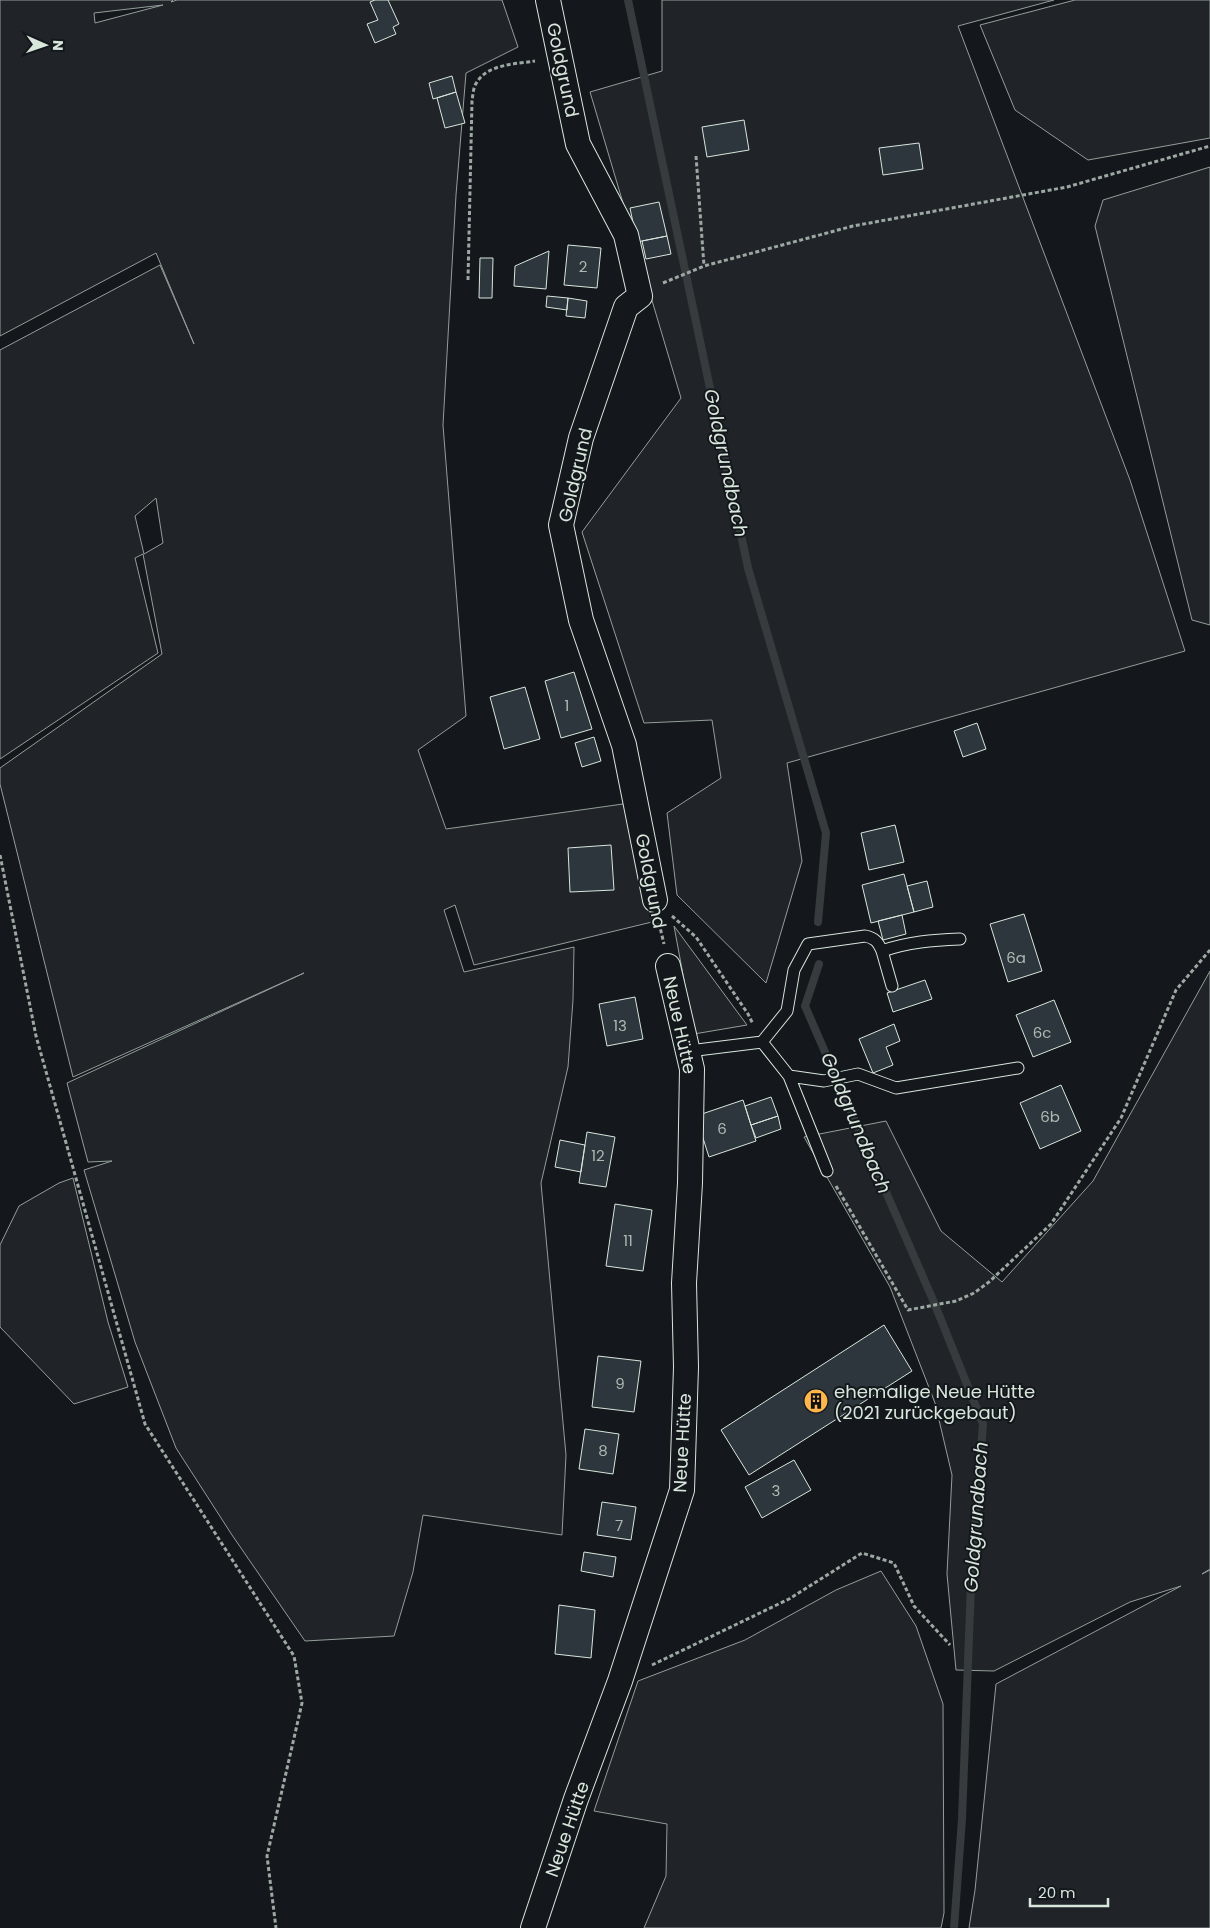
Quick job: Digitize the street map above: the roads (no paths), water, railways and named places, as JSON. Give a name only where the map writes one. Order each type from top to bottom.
[{"type":"street","name":"Goldgrund","points":[[548,0],[578,144],[626,235],[640,296],[626,307],[582,438],[561,524],[581,620],[624,745],[655,900]]},
{"type":"street","name":"Neue Hütte","points":[[533,1928],[576,1798],[620,1681],[682,1490],[686,1367],[684,1283],[690,1183],[692,1078],[689,1051],[668,966]]},
{"type":"lane","points":[[689,1051],[762,1042],[787,1011],[794,970],[808,944],[865,936],[873,938],[878,942],[882,951],[892,986]]},
{"type":"lane","points":[[882,951],[898,945],[927,940],[960,939]]},
{"type":"lane","points":[[762,1042],[789,1076],[827,1171]]},
{"type":"lane","points":[[789,1076],[824,1081],[858,1074],[896,1088],[1018,1068]]},
{"type":"waterway","name":"Goldgrundbach","points":[[628,0],[748,568],[826,833],[818,922]]},
{"type":"waterway","name":"Goldgrundbach","points":[[819,964],[805,1006],[933,1300],[983,1424],[971,1584],[962,1819],[954,1928]]},
{"type":"place","name":"ehemalige Neue Hütte (2021 zurückgebaut)","points":[[816,1401]]}]
